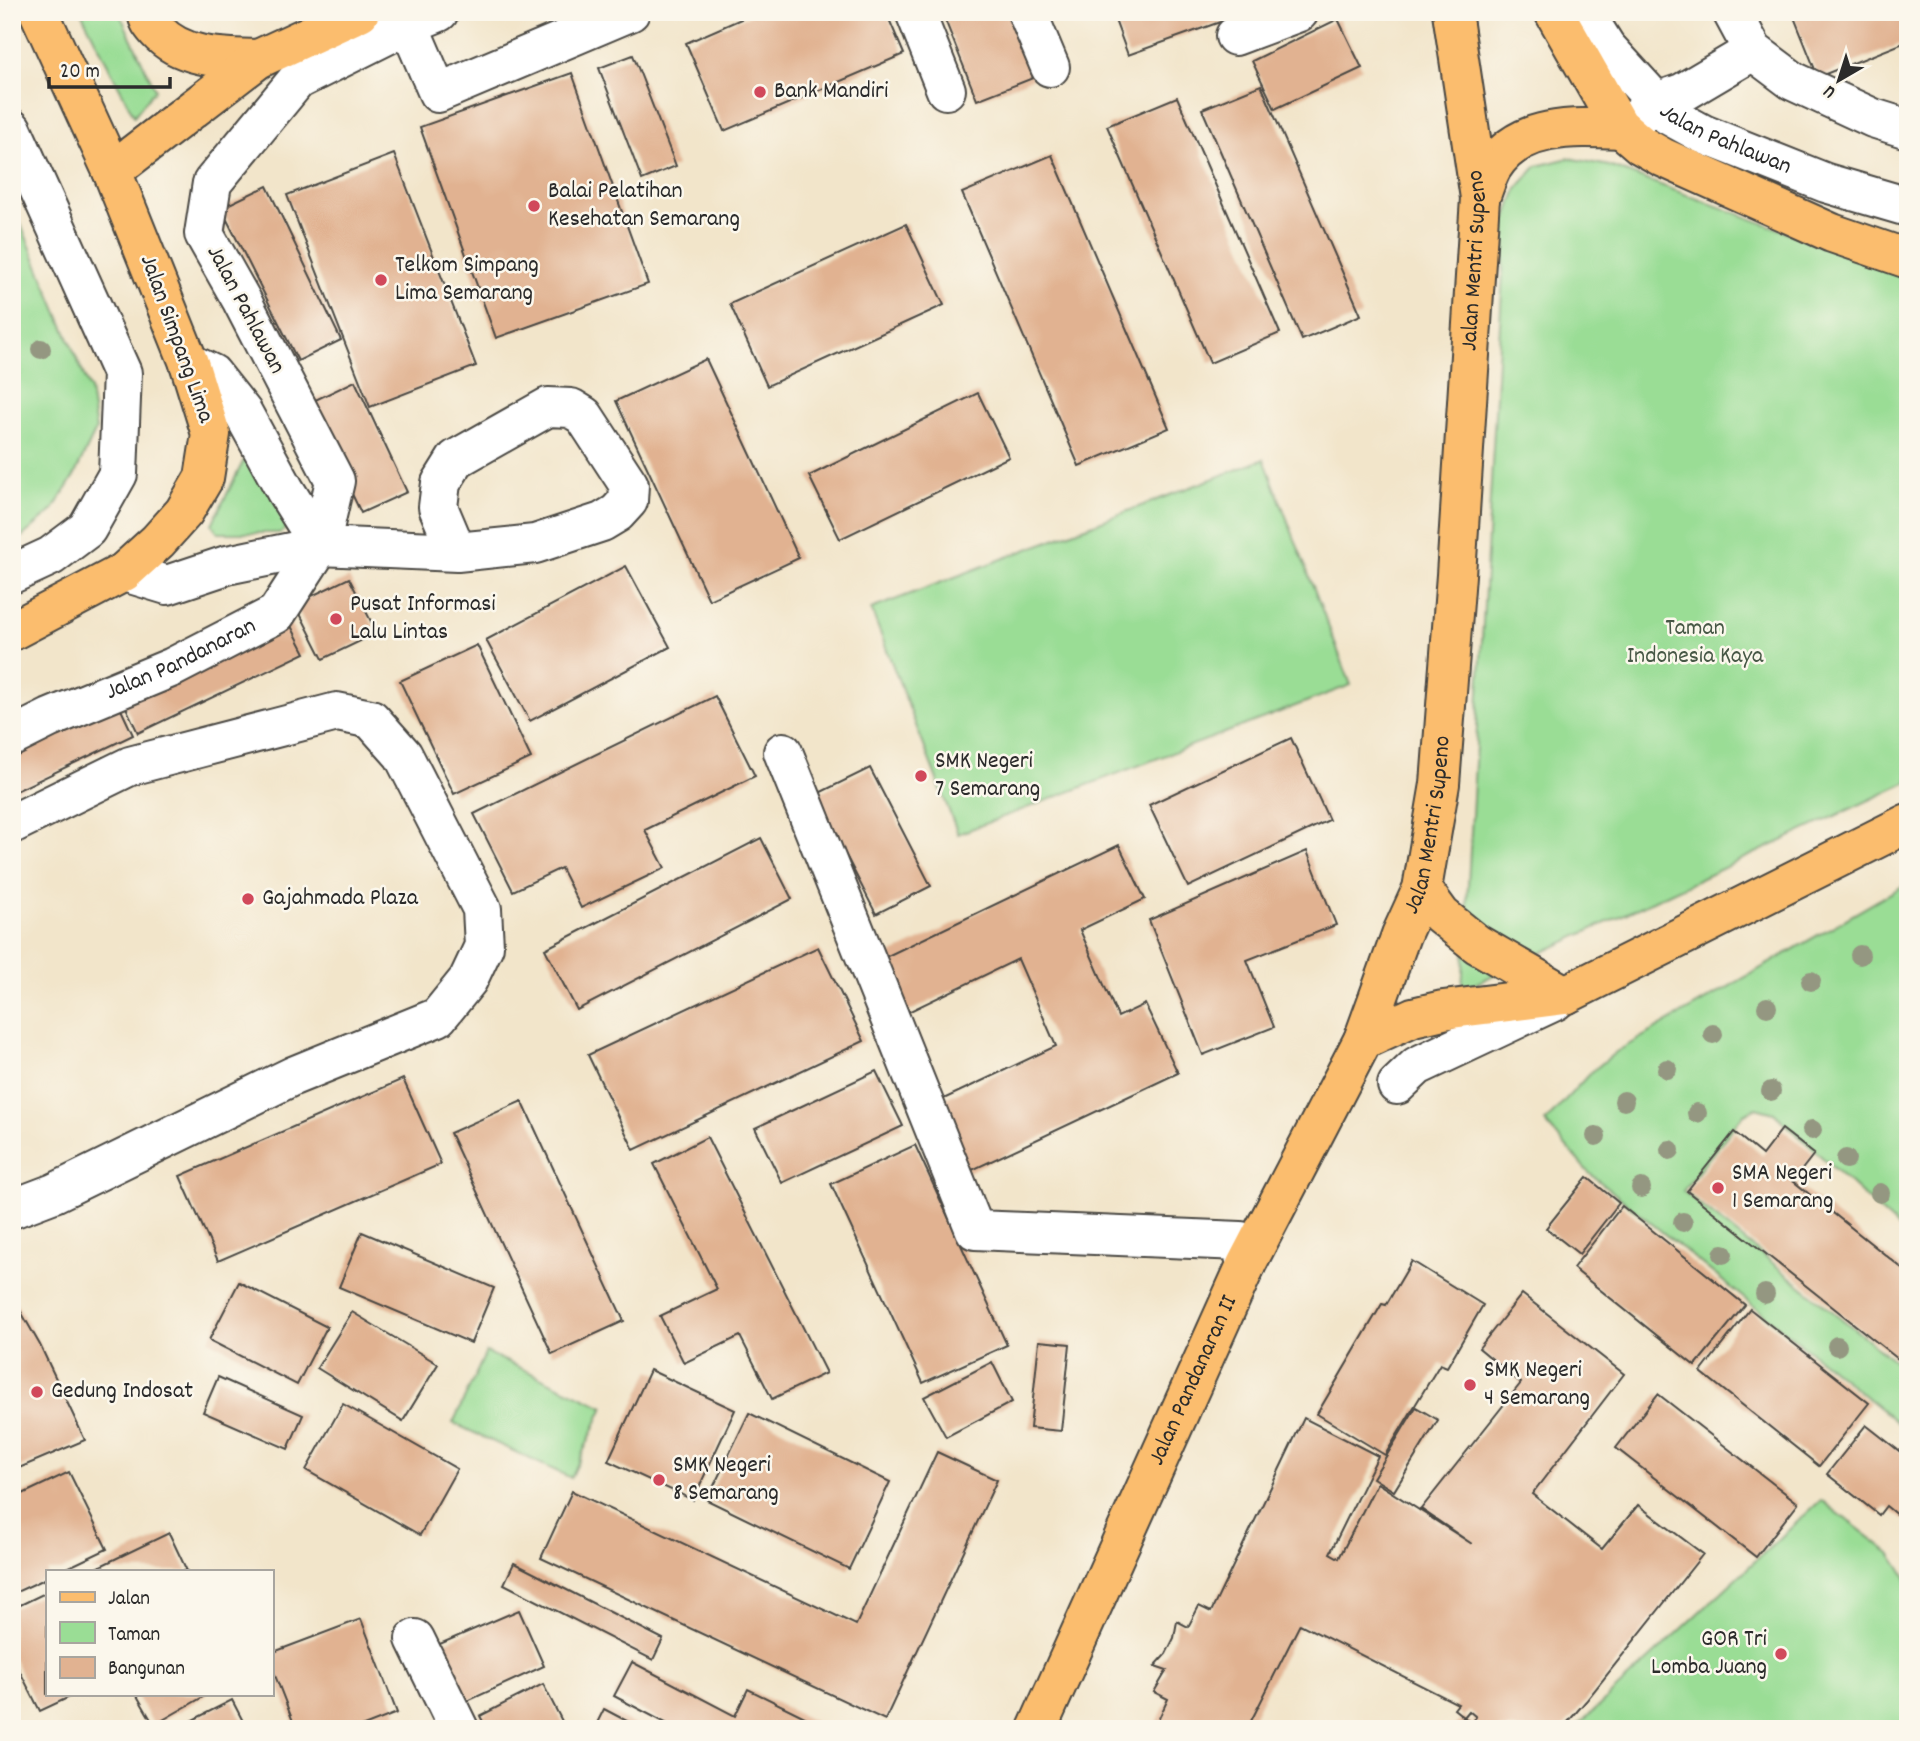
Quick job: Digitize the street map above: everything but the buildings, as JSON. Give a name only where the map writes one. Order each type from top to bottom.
[{"type":"main road","name":"Jalan Simpang Lima","points":[[12,631],[124,572],[158,541],[184,512],[204,478],[211,434],[189,363],[113,171],[39,12]]},
{"type":"main road","points":[[146,12],[148,20],[163,37],[177,46],[217,58],[258,59]]},
{"type":"main road","points":[[113,171],[258,59],[360,12]]},
{"type":"main road","name":"Jalan Mentri Supeno","points":[[1363,1040],[1401,935],[1422,889],[1440,784],[1479,198],[1452,12]]},
{"type":"main road","points":[[1554,12],[1622,129],[1641,145],[1662,157],[1832,233],[1908,258]]},
{"type":"main road","points":[[1479,198],[1493,167],[1513,144],[1531,135],[1585,127],[1622,129]]},
{"type":"main road","points":[[1363,1040],[1413,1017],[1565,995],[1908,823]]},
{"type":"main road","points":[[1422,889],[1441,915],[1477,944],[1565,995]]},
{"type":"main road","name":"Jalan Pandanaran II","points":[[1037,1729],[1246,1265],[1363,1040]]},
{"type":"street","points":[[417,16],[439,93],[630,12]]},
{"type":"street","points":[[915,12],[946,90]]},
{"type":"street","points":[[1027,12],[1050,67]]},
{"type":"street","points":[[1235,36],[1299,12]]},
{"type":"street","name":"Jalan Pahlawan","points":[[1584,12],[1606,47],[1668,115],[1703,134],[1826,183],[1908,207]]},
{"type":"street","points":[[1732,12],[1753,51],[1793,81],[1873,118],[1908,129]]},
{"type":"street","name":"Jalan Pahlawan","points":[[320,546],[335,481],[242,300],[204,234],[212,183],[297,80],[417,16]]},
{"type":"street","points":[[1622,129],[1656,102],[1682,93],[1753,51]]},
{"type":"street","points":[[12,129],[122,373],[118,474],[87,529],[51,556],[12,574]]},
{"type":"street","points":[[189,363],[212,374],[243,413],[285,490],[320,546]]},
{"type":"street","points":[[124,572],[167,585],[227,565],[320,546],[457,552],[535,544],[602,522],[617,513],[628,501],[629,485],[584,415],[571,408],[548,407],[456,459],[441,484],[439,506],[457,552]]},
{"type":"street","name":"Jalan Pandanaran","points":[[12,737],[50,718],[173,667],[276,614],[320,546]]},
{"type":"street","points":[[12,824],[131,766],[337,712],[371,719],[403,755],[482,909],[484,946],[468,980],[438,1017],[293,1076],[54,1193],[12,1209]]},
{"type":"street","points":[[783,752],[975,1230],[1241,1241],[1246,1265]]},
{"type":"street","points":[[1397,1085],[1417,1066],[1428,1060],[1605,979],[1908,833]]},
{"type":"street","points":[[415,1639],[458,1729]]},
{"type":"green space","points":[[81,12],[119,12],[155,89],[134,116]]},
{"type":"green space","name":"Taman Indonesia Kaya","points":[[1569,158],[1609,166],[1908,277],[1908,782],[1462,990],[1506,220],[1517,189],[1537,166]]},
{"type":"green space","points":[[12,203],[90,390],[96,430],[74,476],[52,511],[12,545]]},
{"type":"green space","points":[[245,458],[257,463],[290,525],[281,533],[218,533],[212,524]]},
{"type":"green space","points":[[1264,459],[1351,685],[958,834],[871,609]]},
{"type":"green space","points":[[1908,883],[1908,1234],[1774,1113],[1756,1108],[1744,1114],[1683,1191],[1908,1372],[1908,1431],[1588,1172],[1545,1122],[1589,1074],[1616,1052]]},
{"type":"green space","points":[[486,1352],[604,1407],[571,1478],[453,1423]]},
{"type":"green space","name":"GOR Tri Lomba Juang","points":[[1821,1500],[1890,1553],[1908,1580],[1908,1729],[1574,1729]]},
{"type":"place","name":"Bank Mandiri","points":[[760,92]]},
{"type":"place","name":"Balai Pelatihan Kesehatan Semarang","points":[[534,206]]},
{"type":"place","name":"Telkom Simpang Lima Semarang","points":[[381,280]]},
{"type":"place","name":"Pusat Informasi Lalu Lintas","points":[[336,619]]},
{"type":"place","name":"SMK Negeri 7 Semarang","points":[[921,776]]},
{"type":"place","name":"Gajahmada Plaza","points":[[248,899]]},
{"type":"place","name":"SMA Negeri 1 Semarang","points":[[1718,1188]]},
{"type":"place","name":"SMK Negeri 4 Semarang","points":[[1470,1385]]},
{"type":"place","name":"Gedung Indosat","points":[[37,1392]]},
{"type":"place","name":"SMK Negeri 8 Semarang","points":[[659,1480]]},
{"type":"place","name":"GOR Tri Lomba Juang","points":[[1781,1654]]}]
